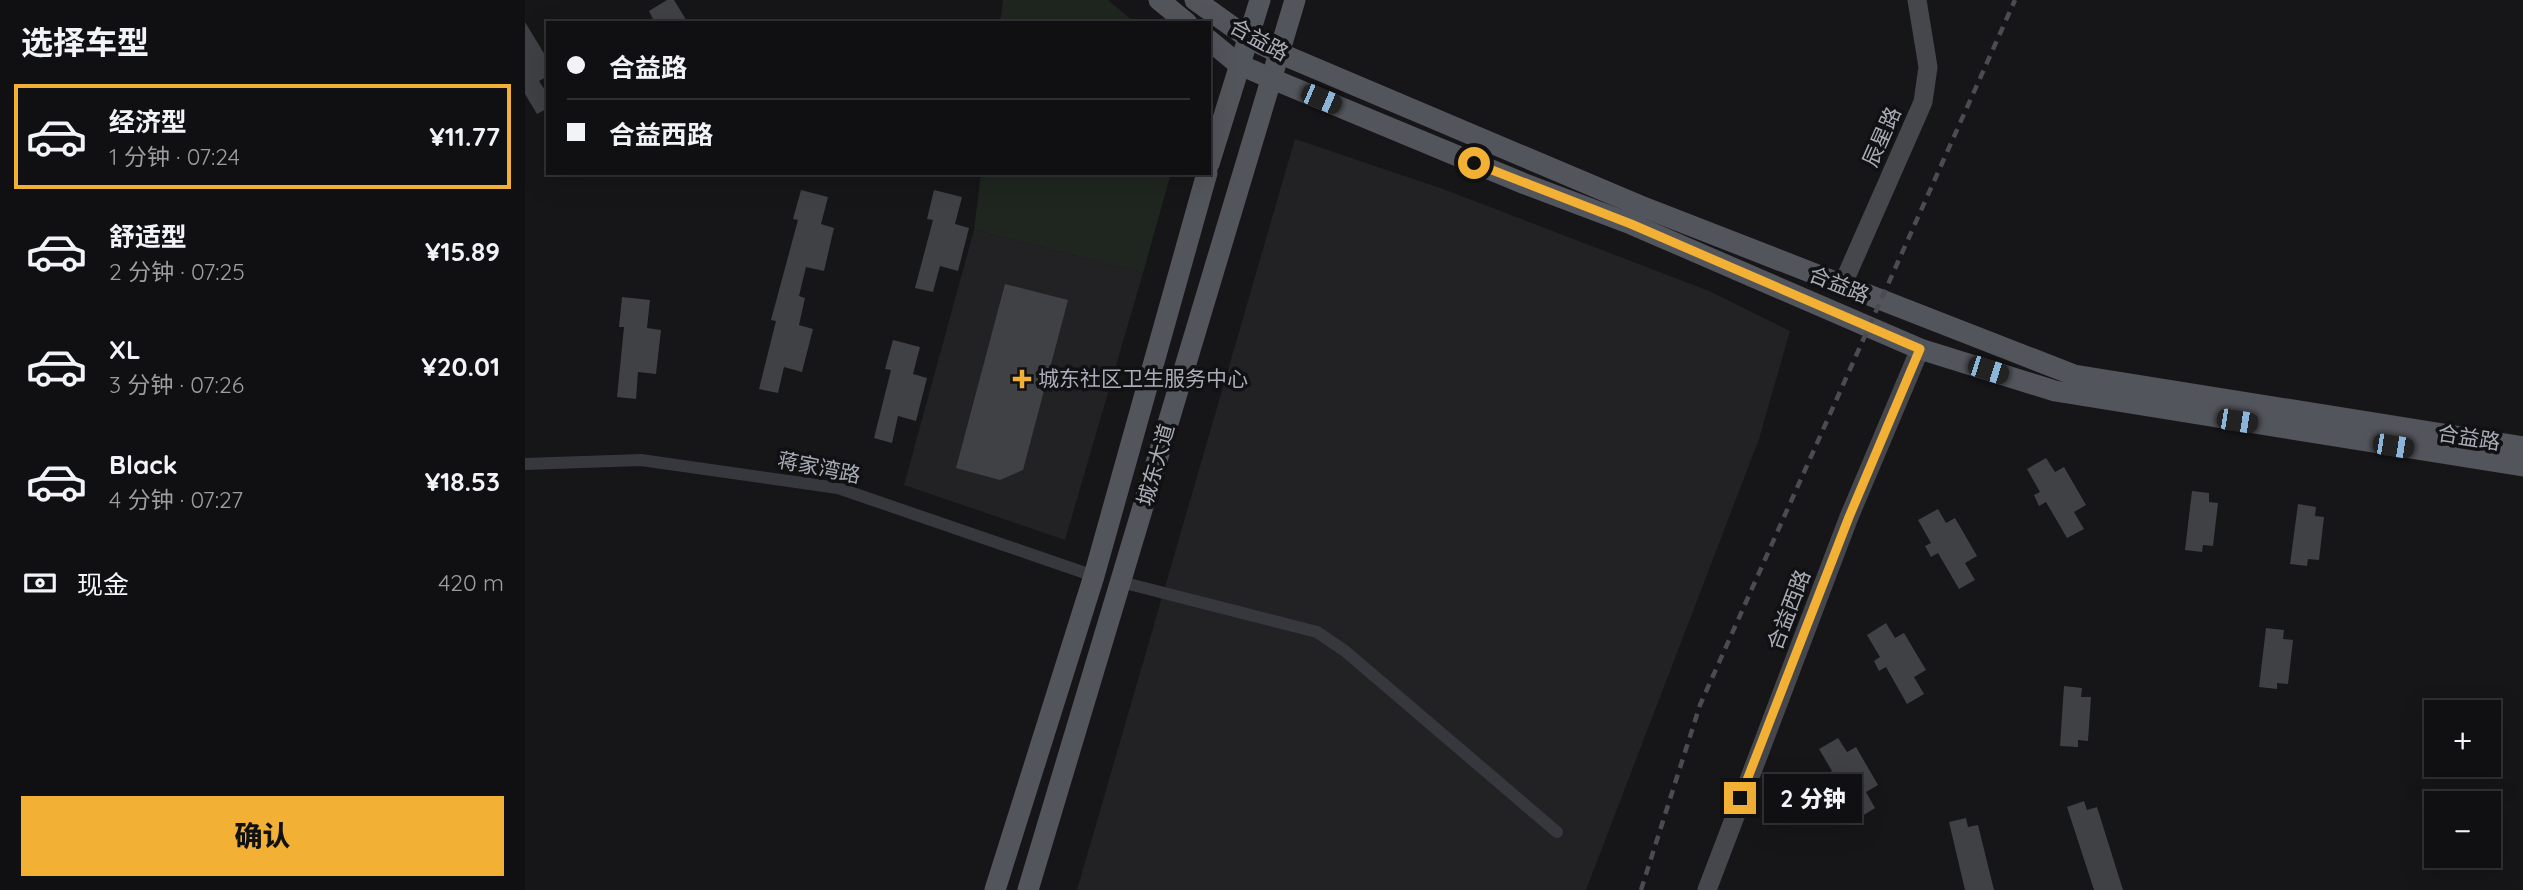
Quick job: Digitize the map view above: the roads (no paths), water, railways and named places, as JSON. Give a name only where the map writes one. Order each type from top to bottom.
[{"type":"main road","points":[[1159,0],[1185,21]]},
{"type":"main road","name":"合益路","points":[[1195,0],[1248,38],[1279,53],[1638,205],[2074,375],[2523,447]]},
{"type":"main road","points":[[1211,157],[1260,0]]},
{"type":"main road","name":"城东大道","points":[[1028,890],[1295,0]]},
{"type":"main road","name":"合益路","points":[[1211,42],[1238,64],[1270,78],[1525,184],[1631,224],[1920,349],[2055,391],[2523,466]]},
{"type":"main road","name":"城东大道","points":[[995,890],[1094,576],[1206,175]]},
{"type":"street","name":"辰星路","points":[[1842,285],[1923,102],[1928,68],[1917,0]]},
{"type":"street","name":"合益西路","points":[[1707,890],[1849,517],[1920,349]]},
{"type":"street","name":"蒋家湾路","points":[[525,464],[641,460],[838,488],[1094,576]]},
{"type":"street","points":[[1121,582],[1317,632],[1345,651],[1557,832]]},
{"type":"railway","points":[[1641,890],[1700,705],[2015,0]]},
{"type":"place","name":"城东社区卫生服务中心","points":[[1022,379]]}]
